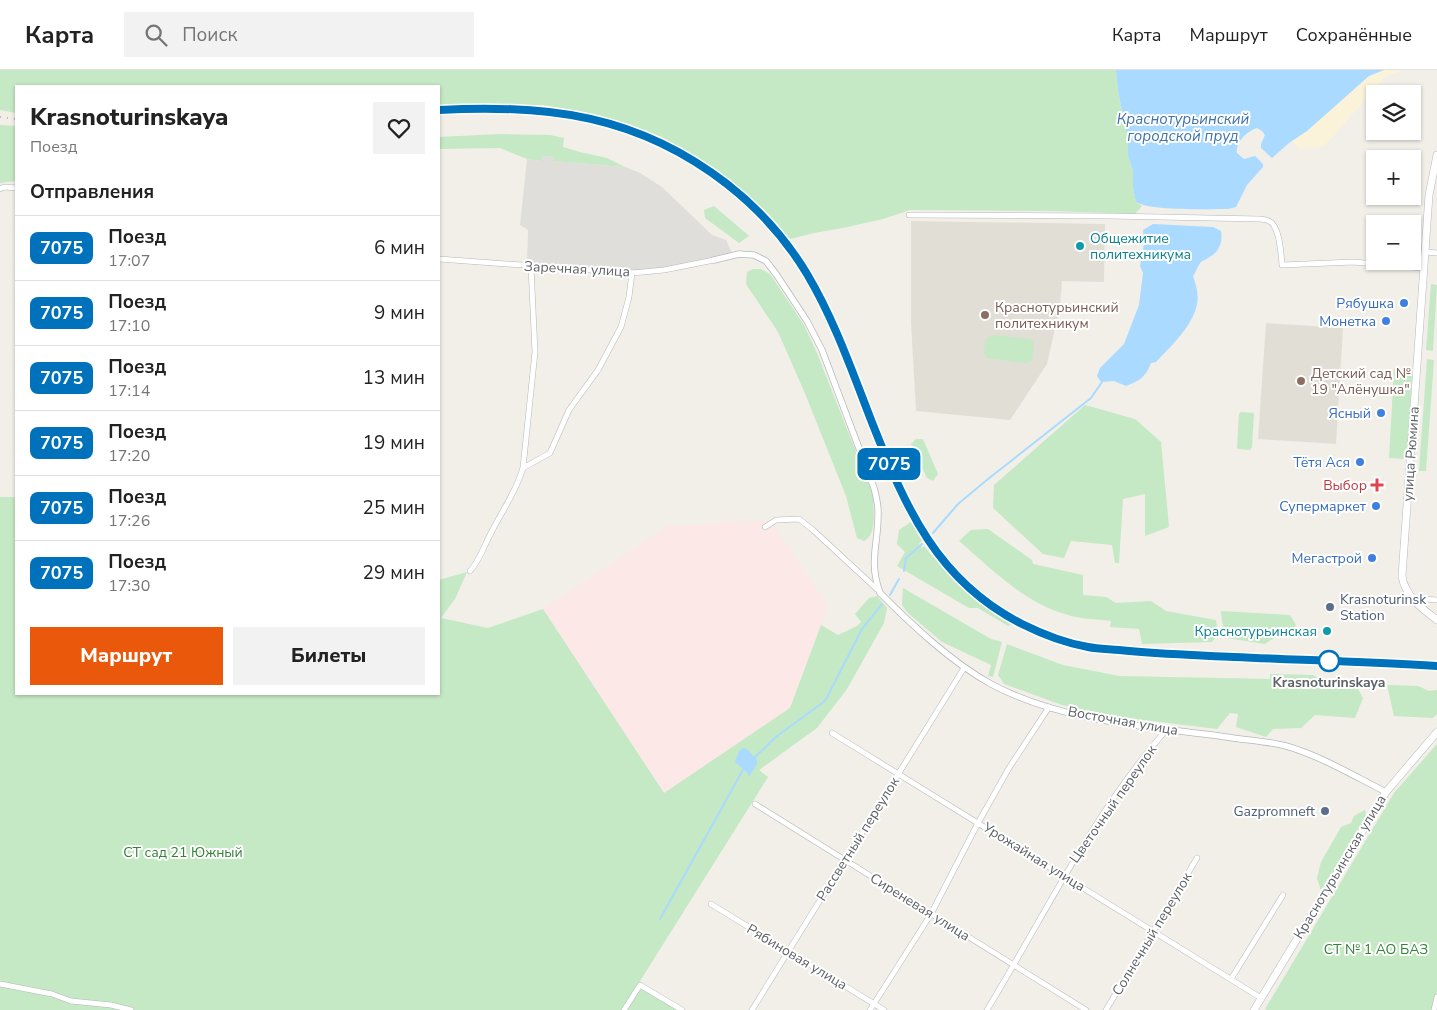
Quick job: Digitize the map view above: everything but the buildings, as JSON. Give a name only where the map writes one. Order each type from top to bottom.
[{"type":"main road","name":"улица Рюмина","points":[[1437,155],[1429,195],[1402,576],[1406,590],[1412,598],[1437,620]]},
{"type":"main road","name":"Краснотурьинская улица","points":[[1254,1010],[1386,792],[1437,732]]},
{"type":"street","points":[[0,189],[4,187],[15,188]]},
{"type":"street","points":[[909,215],[1260,219],[1268,220],[1274,225],[1278,236],[1282,265],[1353,262],[1424,268]]},
{"type":"street","points":[[1425,252],[1437,253]]},
{"type":"street","points":[[714,260],[740,254],[754,255],[766,261],[807,321],[822,350],[874,488],[878,510],[873,566],[875,580],[880,592]]},
{"type":"street","name":"Заречная улица","points":[[440,259],[632,273],[664,270],[714,260]]},
{"type":"street","points":[[470,571],[477,564],[491,532],[513,495],[522,468],[535,352],[531,267]]},
{"type":"street","points":[[522,468],[550,453],[569,410],[598,370],[621,328],[629,297],[632,273]]},
{"type":"street","points":[[765,527],[776,520],[798,519],[880,592]]},
{"type":"street","name":"Восточная улица","points":[[880,592],[964,668],[1022,698],[1100,720],[1286,746],[1326,762],[1386,792]]},
{"type":"street","points":[[1412,598],[1437,600]]},
{"type":"street","name":"Рассветный переулок","points":[[752,1010],[964,668]]},
{"type":"street","points":[[870,1010],[931,914],[1009,768],[1049,707]]},
{"type":"street","name":"Цветочный переулок","points":[[987,1010],[1064,876],[1110,804],[1143,756],[1167,729]]},
{"type":"street","name":"Урожайная улица","points":[[832,732],[1261,998]]},
{"type":"street","name":"Сиреневая улица","points":[[755,804],[1086,1010]]},
{"type":"street","name":"Солнечный переулок","points":[[1106,1010],[1197,858]]},
{"type":"street","points":[[1234,981],[1283,895]]},
{"type":"street","name":"Рябиновая улица","points":[[711,904],[884,1010]]},
{"type":"street","points":[[0,984],[52,994],[71,1001],[110,1005],[131,1010]]},
{"type":"street","points":[[624,1010],[640,985],[682,1010]]},
{"type":"street","points":[[1434,1010],[1437,997]]},
{"type":"shaded area","points":[[542,156],[555,157],[555,161],[625,167],[640,173],[662,187],[712,235],[726,240],[732,253],[664,268],[632,271],[527,262],[528,230],[520,225],[527,159],[541,161]]},
{"type":"shaded area","name":"Краснотурьинский политехникум","points":[[911,221],[1105,224],[1104,282],[1062,281],[1060,307],[1047,364],[1010,420],[916,411],[911,322]]},
{"type":"shaded area","name":"Детский сад № 19 \"Алёнушка\"","points":[[1266,323],[1343,328],[1336,444],[1258,439]]},
{"type":"shaded area","points":[[770,520],[828,606],[790,708],[664,793],[543,609],[668,526]]},
{"type":"green space","points":[[0,70],[1116,70],[1118,91],[1128,141],[1128,156],[1133,171],[1133,188],[1136,202],[1142,206],[1135,214],[1054,211],[910,210],[883,219],[790,239],[749,197],[708,164],[662,137],[612,119],[544,105],[440,105],[440,85],[15,85],[15,113],[0,110]]},
{"type":"green space","points":[[0,125],[15,126],[15,181],[0,183]]},
{"type":"green space","points":[[500,134],[550,135],[564,138],[563,147],[607,158],[625,167],[554,161],[554,157],[542,156],[542,161],[527,159],[500,148],[440,149],[440,137]]},
{"type":"green space","points":[[714,206],[749,236],[739,243],[705,218],[704,210]]},
{"type":"green space","points":[[753,269],[761,269],[770,274],[804,325],[817,353],[873,495],[873,527],[868,538],[864,541],[857,538],[846,496],[778,332],[746,284],[747,272]]},
{"type":"green space","points":[[1431,284],[1437,285],[1433,351],[1426,350]]},
{"type":"green space","points":[[991,335],[1031,339],[1034,344],[1032,361],[1026,363],[987,358],[984,354],[985,340]]},
{"type":"green space","points":[[1427,359],[1434,360],[1426,471],[1419,471]]},
{"type":"green space","points":[[1394,369],[1409,370],[1412,373],[1407,457],[1404,459],[1389,458]]},
{"type":"green space","points":[[1085,405],[1135,419],[1161,442],[1169,527],[1145,536],[1145,494],[1123,499],[1119,563],[1115,563],[1112,545],[1071,541],[1064,558],[1043,554],[993,508],[994,485]]},
{"type":"green space","points":[[1241,412],[1254,413],[1252,447],[1250,450],[1237,448],[1239,414]]},
{"type":"green space","points":[[916,439],[923,439],[938,474],[933,481],[927,478],[911,444]]},
{"type":"green space","name":"СТ сад 21 Южный","points":[[0,497],[15,497],[15,695],[440,695],[440,580],[467,572],[455,599],[441,618],[488,628],[543,609],[664,793],[790,708],[821,625],[838,635],[857,626],[861,622],[855,614],[869,598],[877,596],[887,608],[884,623],[847,689],[817,728],[759,770],[768,777],[640,981],[642,989],[677,1010],[0,1010]]},
{"type":"green space","points":[[911,522],[922,540],[919,544],[922,548],[924,546],[965,589],[1013,623],[1008,626],[978,608],[969,608],[897,566],[905,552],[897,544],[899,530]]},
{"type":"green space","points":[[988,529],[1032,560],[1033,564],[1083,575],[1083,595],[1106,597],[1116,603],[1151,601],[1166,611],[1216,620],[1218,634],[1212,642],[1142,644],[1139,629],[1110,627],[1111,621],[1076,617],[1050,609],[1009,584],[959,541],[971,530]]},
{"type":"green space","points":[[903,588],[991,639],[1002,642],[993,677],[988,676],[991,665],[942,642],[907,612],[902,605]]},
{"type":"green space","points":[[1221,611],[1290,615],[1296,625],[1290,636],[1277,636],[1265,644],[1227,638]]},
{"type":"green space","points":[[1007,644],[1063,665],[1119,676],[1270,679],[1270,674],[1313,675],[1325,682],[1357,687],[1363,698],[1355,718],[1315,715],[1301,728],[1273,729],[1266,737],[1236,727],[1238,714],[1230,713],[1217,729],[1119,717],[1062,705],[1004,684],[998,675]]},
{"type":"green space","points":[[1387,685],[1418,686],[1429,691],[1437,690],[1437,714],[1433,718],[1394,716]]},
{"type":"green space","name":"СТ № 1 АО БАЗ","points":[[1437,744],[1437,1010],[1265,1009],[1394,793]]},
{"type":"green space","points":[[1365,810],[1366,816],[1321,891],[1317,878],[1321,862],[1341,827],[1351,823],[1354,816]]},
{"type":"sand","points":[[1384,70],[1404,70],[1385,77],[1378,85],[1366,85],[1366,99],[1330,140],[1321,147],[1299,149],[1292,141],[1307,131],[1369,76]]},
{"type":"water","name":"Краснотурьинский городской пруд","points":[[1116,70],[1384,70],[1369,76],[1307,131],[1272,158],[1261,148],[1265,135],[1262,131],[1257,128],[1246,135],[1238,145],[1237,153],[1244,159],[1255,156],[1263,164],[1263,167],[1247,185],[1236,207],[1207,209],[1153,207],[1136,202],[1133,188],[1133,171],[1128,156],[1128,141],[1118,91]]},
{"type":"water","points":[[1153,224],[1213,227],[1221,231],[1221,243],[1215,253],[1201,262],[1193,276],[1198,300],[1195,312],[1175,342],[1156,362],[1151,363],[1142,378],[1135,382],[1126,386],[1114,381],[1101,382],[1097,376],[1100,368],[1124,344],[1139,305],[1143,273],[1140,266],[1144,244],[1143,230]]},
{"type":"water","points":[[743,748],[747,749],[757,760],[757,764],[749,777],[747,772],[735,762],[739,751]]},
{"type":"waterway","points":[[933,533],[958,504],[1091,398],[1102,382]]},
{"type":"waterway","points":[[904,571],[906,558],[922,544]]},
{"type":"waterway","points":[[890,595],[899,579]]},
{"type":"waterway","points":[[754,758],[777,736],[825,701],[862,629],[882,604]]},
{"type":"waterway","points":[[660,919],[744,768]]},
{"type":"railway","points":[[440,110],[547,111],[587,118],[625,129],[662,143],[696,162],[728,184],[758,210],[784,240],[817,292],[843,348],[898,484],[911,512],[926,537],[963,582],[987,603],[1016,621],[1042,633],[1069,642],[1125,652],[1437,666]]},
{"type":"railway","points":[[0,117],[15,119]]},
{"type":"train","name":"7075","points":[[440,110],[464,108],[544,110],[610,123],[660,141],[704,167],[747,200],[786,244],[806,272],[821,299],[836,331],[891,470],[921,530],[940,557],[962,581],[1001,612],[1020,623],[1061,640],[1089,648],[1151,654],[1437,666]]},
{"type":"place","name":"Общежитие политехникума","points":[[1080,246]]},
{"type":"place","name":"Рябушка","points":[[1404,303]]},
{"type":"place","name":"Краснотурьинский политехникум","points":[[985,315]]},
{"type":"place","name":"Монетка","points":[[1386,321]]},
{"type":"place","name":"Детский сад № 19 \"Алёнушка\"","points":[[1301,381]]},
{"type":"place","name":"Ясный","points":[[1381,413]]},
{"type":"place","name":"Тётя Ася","points":[[1360,462]]},
{"type":"place","name":"Выбор","points":[[1377,485]]},
{"type":"place","name":"Супермаркет","points":[[1376,506]]},
{"type":"place","name":"Мегастрой","points":[[1372,558]]},
{"type":"place","name":"Krasnoturinsk Station","points":[[1330,607]]},
{"type":"place","name":"Краснотурьинская","points":[[1327,631]]},
{"type":"place","name":"Krasnoturinskaya","points":[[1329,661]]},
{"type":"place","name":"Gazpromneft","points":[[1325,811]]}]
